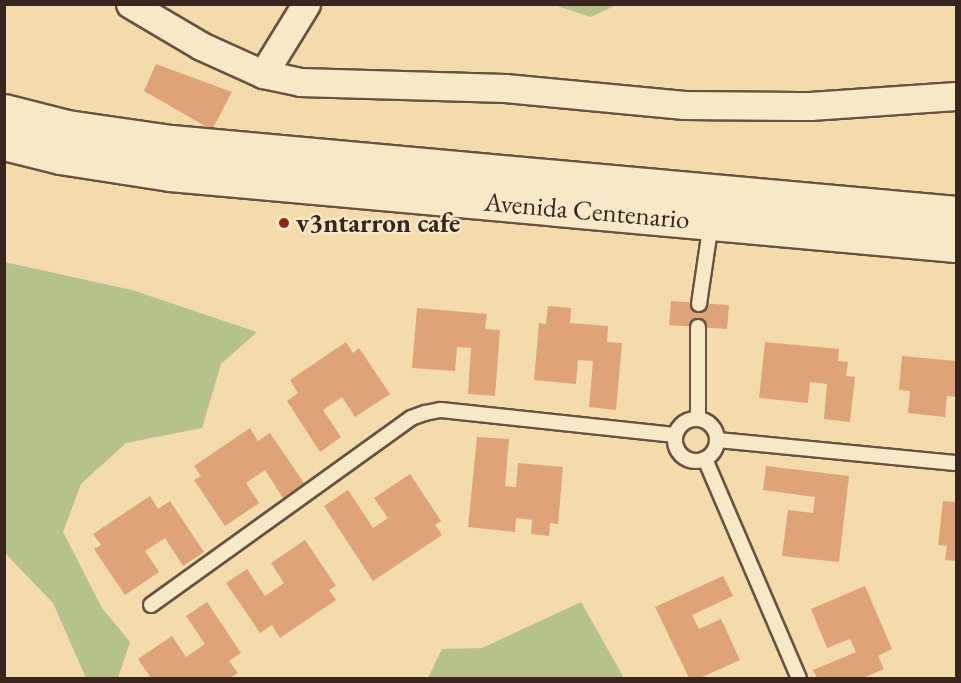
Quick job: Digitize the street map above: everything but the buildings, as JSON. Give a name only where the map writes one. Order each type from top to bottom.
[{"type":"main road","points":[[4,111],[67,128],[171,142],[713,206],[957,213]]},
{"type":"main road","name":"Avenida Centenario","points":[[4,143],[60,157],[170,174],[713,206],[957,245]]},
{"type":"street","points":[[130,4],[201,46],[263,74],[300,82],[504,88],[684,105],[810,106],[957,96]]},
{"type":"street","points":[[263,74],[306,4]]},
{"type":"lane","points":[[699,304],[713,206]]},
{"type":"lane","points":[[698,327],[698,418]]},
{"type":"lane","points":[[151,604],[411,418],[425,413],[441,410],[675,435]]},
{"type":"lane","points":[[698,418],[711,424],[717,440],[713,451],[705,459],[693,461],[682,457],[675,445],[675,435],[681,424],[698,418]]},
{"type":"lane","points":[[717,440],[957,463]]},
{"type":"lane","points":[[705,459],[799,678]]},
{"type":"green space","points":[[554,5],[616,5],[591,17]]},
{"type":"green space","points":[[4,262],[132,290],[257,332],[221,364],[202,428],[126,443],[81,484],[63,532],[102,608],[130,642],[118,678],[86,678],[53,603],[5,553]]},
{"type":"green space","points":[[581,602],[624,678],[428,678],[442,649],[482,648]]},
{"type":"place","name":"v3ntarron cafe","points":[[284,223]]}]
